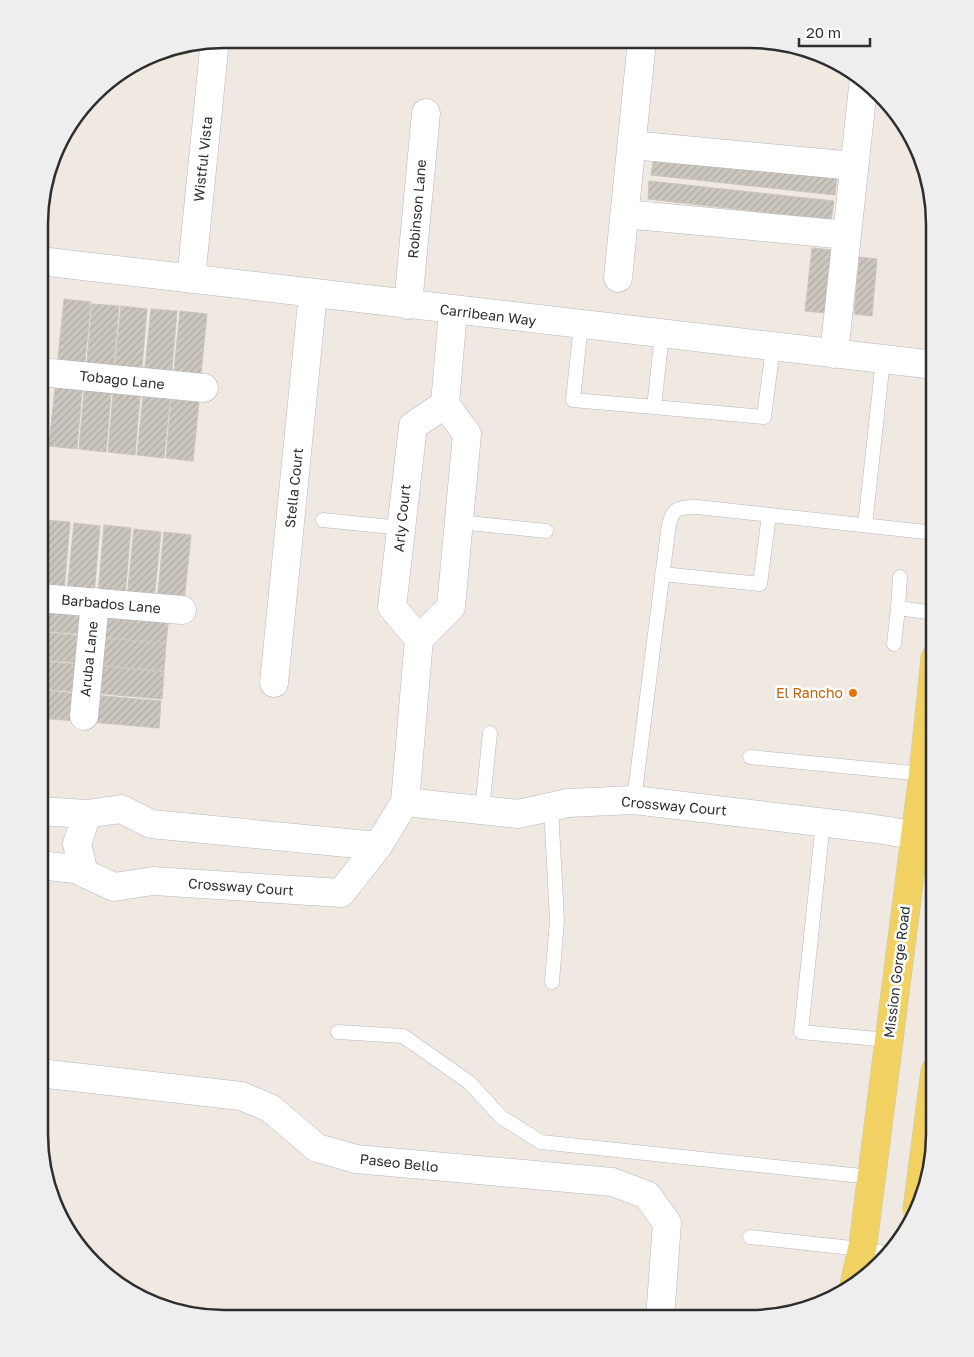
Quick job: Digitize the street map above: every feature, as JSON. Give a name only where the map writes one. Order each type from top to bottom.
[{"type":"main road","name":"Mission Gorge Road","points":[[856,1274],[862,1249],[888,1040],[925,837],[923,774],[926,745]]},
{"type":"main road","points":[[923,1167],[926,1144]]},
{"type":"street","name":"Wistful Vista","points":[[191,279],[214,48]]},
{"type":"street","points":[[618,278],[641,48]]},
{"type":"street","points":[[834,354],[863,88]]},
{"type":"street","name":"Robinson Lane","points":[[408,305],[426,113]]},
{"type":"street","points":[[632,145],[854,166]]},
{"type":"street","points":[[625,214],[847,235]]},
{"type":"street","name":"Carribean Way","points":[[48,262],[453,311],[926,364]]},
{"type":"street","name":"Stella Court","points":[[274,683],[313,293]]},
{"type":"street","points":[[405,802],[419,639],[450,607],[459,522],[467,434],[445,404],[453,311]]},
{"type":"street","name":"Tobago Lane","points":[[48,373],[204,388]]},
{"type":"street","name":"Arly Court","points":[[419,639],[392,607],[413,426],[445,404]]},
{"type":"street","name":"Barbados Lane","points":[[48,599],[182,610]]},
{"type":"street","name":"Aruba Lane","points":[[84,716],[95,602]]},
{"type":"street","name":"Crossway Court","points":[[48,866],[75,869],[114,887],[153,881],[341,893],[372,853],[405,802],[518,814],[568,803],[634,800],[823,822],[925,837]]},
{"type":"street","points":[[48,812],[87,814],[121,808],[151,824],[372,853]]},
{"type":"street","points":[[84,873],[77,844],[87,814]]},
{"type":"street","name":"Paseo Bello","points":[[48,1074],[241,1096],[270,1108],[318,1148],[356,1159],[612,1182],[647,1195],[667,1223],[661,1310]]},
{"type":"lane","points":[[581,325],[573,400],[764,417],[773,347]]},
{"type":"lane","points":[[654,407],[662,334]]},
{"type":"lane","points":[[865,525],[883,360]]},
{"type":"lane","points":[[634,800],[662,574],[670,518],[675,510],[681,507],[697,507],[926,532]]},
{"type":"lane","points":[[662,574],[760,584],[769,515]]},
{"type":"lane","points":[[323,520],[401,528]]},
{"type":"lane","points":[[459,522],[546,531]]},
{"type":"lane","points":[[894,644],[900,577]]},
{"type":"lane","points":[[898,608],[926,612]]},
{"type":"lane","points":[[482,810],[490,733]]},
{"type":"lane","points":[[750,757],[923,774]]},
{"type":"lane","points":[[551,807],[557,920],[552,982]]},
{"type":"lane","points":[[823,822],[801,1032],[888,1040]]},
{"type":"lane","points":[[338,1032],[403,1036],[470,1083],[501,1117],[541,1142],[871,1178]]},
{"type":"lane","points":[[750,1237],[880,1253]]},
{"type":"building","points":[[654,157],[837,176],[835,195],[651,175]]},
{"type":"building","points":[[649,181],[834,201],[831,220],[648,199]]},
{"type":"building","points":[[812,248],[831,250],[825,313],[805,311]]},
{"type":"building","points":[[859,257],[877,259],[872,316],[854,314]]},
{"type":"building","points":[[64,299],[91,302],[84,370],[57,367]]},
{"type":"building","points":[[92,304],[119,306],[113,375],[86,372]]},
{"type":"building","points":[[121,306],[147,309],[141,378],[114,375]]},
{"type":"building","points":[[151,309],[177,311],[171,380],[144,377]]},
{"type":"building","points":[[180,311],[207,314],[200,383],[173,380]]},
{"type":"building","points":[[56,377],[83,380],[77,449],[49,446]]},
{"type":"building","points":[[85,381],[112,383],[106,452],[79,449]]},
{"type":"building","points":[[114,383],[141,386],[135,455],[108,452]]},
{"type":"building","points":[[144,387],[171,389],[164,458],[137,455]]},
{"type":"building","points":[[172,389],[200,392],[193,461],[166,458]]},
{"type":"building","points":[[48,520],[70,522],[64,591],[48,590]]},
{"type":"building","points":[[74,523],[100,526],[94,595],[67,592]]},
{"type":"building","points":[[104,525],[131,528],[125,596],[98,594]]},
{"type":"building","points":[[134,529],[161,532],[154,600],[127,597]]},
{"type":"building","points":[[164,532],[191,535],[184,603],[157,601]]},
{"type":"building","points":[[48,604],[86,607],[84,634],[48,632]]},
{"type":"building","points":[[100,610],[169,616],[166,643],[98,637]]},
{"type":"building","points":[[48,633],[84,636],[81,663],[48,661]]},
{"type":"building","points":[[98,638],[166,643],[164,671],[96,665]]},
{"type":"building","points":[[48,662],[82,665],[79,692],[48,690]]},
{"type":"building","points":[[95,666],[164,672],[162,699],[93,693]]},
{"type":"building","points":[[48,691],[80,694],[77,721],[48,719]]},
{"type":"building","points":[[92,695],[161,701],[159,728],[90,722]]},
{"type":"place","name":"El Rancho","points":[[853,693]]}]
